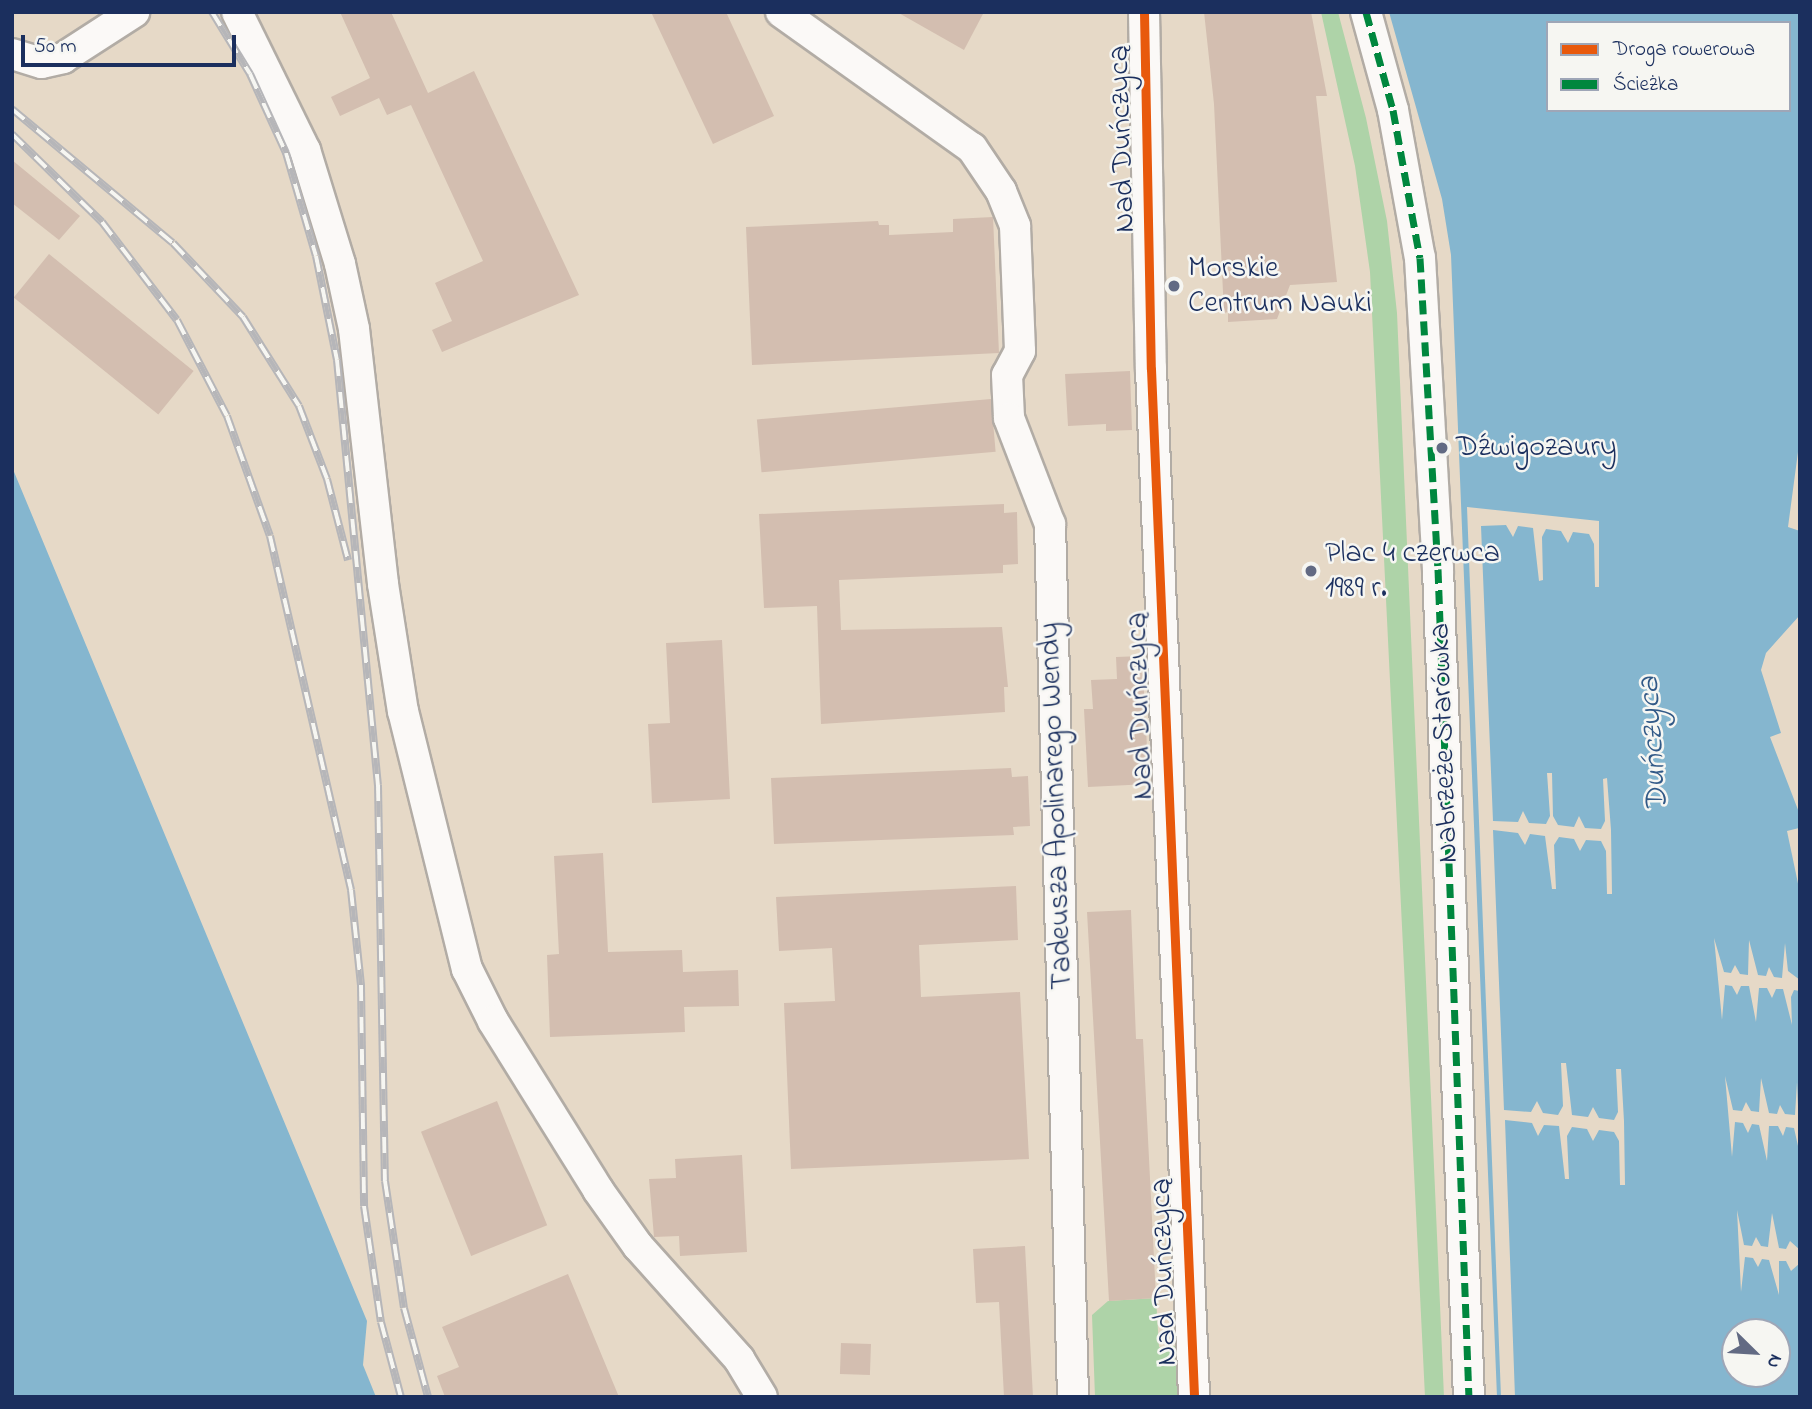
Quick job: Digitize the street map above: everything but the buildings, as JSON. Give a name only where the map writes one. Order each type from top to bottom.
[{"type":"street","points":[[12,54],[42,63],[63,58],[134,12]]},
{"type":"street","points":[[237,12],[305,150],[340,264],[354,329],[383,584],[403,711],[467,969],[507,1044],[598,1189],[638,1246],[739,1359],[762,1397]]},
{"type":"street","name":"Tadeusza Apolinarego Wendy","points":[[781,12],[972,148],[1002,191],[1015,226],[1020,351],[1007,375],[1009,418],[1050,524],[1073,1397]]},
{"type":"street","name":"Nad Duńczycą","points":[[1143,12],[1152,267],[1151,369],[1194,1397]]},
{"type":"street","name":"Nabrzeże Starówka","points":[[1366,12],[1393,110],[1420,258],[1440,621],[1469,1397]]},
{"type":"green space","points":[[1321,12],[1338,12],[1366,118],[1387,221],[1397,313],[1444,1397],[1425,1397],[1370,272],[1355,166]]},
{"type":"green space","points":[[1156,1298],[1159,1347],[1175,1346],[1178,1397],[1095,1397],[1092,1315],[1108,1301]]},
{"type":"water","name":"Duńczyca","points":[[1389,12],[1800,12],[1800,437],[1788,527],[1800,531],[1800,615],[1766,653],[1761,670],[1781,733],[1770,737],[1800,815],[1800,1397],[1497,1397],[1451,255],[1442,199]]},
{"type":"water","points":[[12,467],[367,1321],[363,1365],[376,1397],[12,1397]]},
{"type":"pier","points":[[1467,507],[1599,521],[1599,587],[1595,587],[1594,544],[1589,534],[1573,532],[1568,543],[1561,531],[1546,529],[1542,537],[1543,580],[1539,581],[1533,528],[1518,526],[1513,537],[1506,525],[1481,526],[1493,821],[1518,822],[1523,811],[1529,823],[1546,824],[1550,816],[1547,773],[1552,773],[1553,816],[1558,825],[1574,827],[1579,816],[1585,828],[1601,829],[1605,821],[1603,779],[1607,778],[1611,830],[1612,894],[1607,894],[1606,851],[1601,841],[1586,840],[1580,851],[1574,839],[1559,837],[1554,845],[1556,889],[1552,889],[1545,836],[1530,834],[1525,845],[1518,833],[1493,830],[1504,1110],[1531,1112],[1537,1101],[1543,1113],[1558,1115],[1563,1106],[1561,1063],[1566,1063],[1572,1115],[1588,1117],[1593,1107],[1599,1118],[1614,1120],[1618,1112],[1616,1069],[1621,1069],[1624,1121],[1625,1185],[1620,1185],[1619,1141],[1614,1132],[1599,1130],[1593,1141],[1587,1129],[1572,1127],[1567,1136],[1569,1179],[1565,1179],[1559,1126],[1544,1125],[1538,1136],[1532,1123],[1505,1120],[1515,1397],[1501,1397]]},
{"type":"pier","points":[[1800,830],[1800,893],[1787,831]]},
{"type":"pier","points":[[1714,938],[1724,972],[1731,973],[1735,965],[1740,974],[1748,975],[1749,940],[1758,975],[1766,976],[1769,967],[1774,977],[1782,978],[1785,943],[1788,971],[1800,980],[1800,991],[1794,990],[1791,997],[1792,1025],[1783,989],[1776,989],[1772,998],[1767,988],[1759,988],[1756,1022],[1749,986],[1741,986],[1737,995],[1732,986],[1725,985],[1722,1020]]},
{"type":"pier","points":[[1725,1076],[1733,1110],[1742,1111],[1746,1102],[1751,1111],[1759,1112],[1761,1078],[1769,1113],[1777,1114],[1780,1105],[1785,1114],[1795,1115],[1797,1082],[1800,1155],[1794,1128],[1786,1127],[1783,1136],[1778,1126],[1769,1126],[1767,1161],[1759,1125],[1752,1124],[1748,1133],[1743,1123],[1735,1122],[1732,1157]]},
{"type":"pier","points":[[1737,1210],[1744,1245],[1752,1246],[1756,1237],[1761,1246],[1768,1247],[1772,1213],[1779,1248],[1786,1249],[1790,1241],[1800,1250],[1800,1263],[1791,1271],[1786,1261],[1779,1261],[1779,1295],[1769,1260],[1762,1259],[1758,1267],[1753,1258],[1745,1257],[1741,1292]]},
{"type":"railway","points":[[212,12],[250,74],[286,153],[316,256],[337,360],[378,785],[385,1181],[404,1308],[428,1397]]},
{"type":"railway","points":[[12,109],[173,243],[243,317],[299,406],[327,479],[348,560]]},
{"type":"railway","points":[[12,134],[102,222],[177,320],[227,416],[270,536],[351,890],[361,985],[364,1206],[381,1322],[401,1397]]},
{"type":"marked path","points":[[1366,12],[1393,110],[1420,258],[1438,569],[1469,1397]]},
{"type":"cycle path","points":[[1144,12],[1151,369],[1194,1397]]},
{"type":"place","name":"Morskie Centrum Nauki","points":[[1174,286]]},
{"type":"place","name":"Dźwigozaury","points":[[1442,448]]},
{"type":"place","name":"Plac 4 czerwca 1989 r.","points":[[1311,571]]}]
